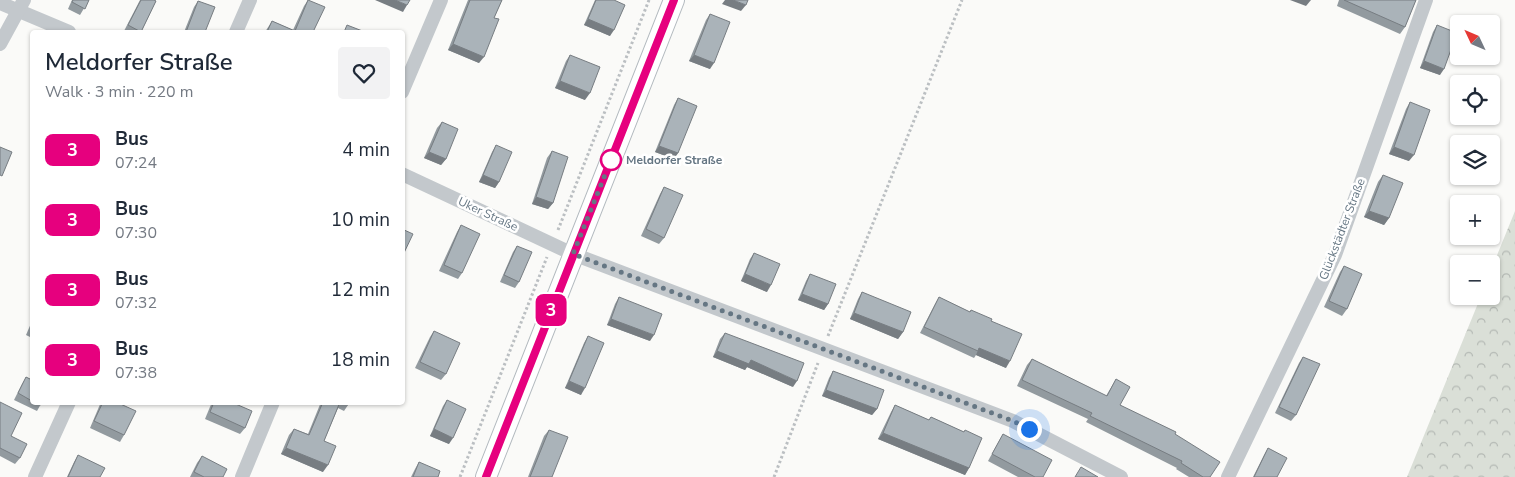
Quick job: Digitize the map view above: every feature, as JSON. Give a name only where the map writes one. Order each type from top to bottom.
[{"type":"street","points":[[237,30],[250,0]]},
{"type":"street","points":[[405,85],[441,0]]},
{"type":"street","points":[[486,477],[674,0]]},
{"type":"street","name":"Glückstädter Straße","points":[[1228,477],[1335,255],[1426,0]]},
{"type":"street","points":[[0,3],[22,6],[66,30]]},
{"type":"street","points":[[0,44],[22,6]]},
{"type":"street","name":"Uker Straße","points":[[405,175],[573,254]]},
{"type":"street","points":[[573,254],[1013,421],[1121,477]]},
{"type":"street","points":[[35,477],[68,405]]},
{"type":"street","points":[[242,477],[272,405]]},
{"type":"path","points":[[460,477],[649,0]]},
{"type":"path","points":[[774,477],[962,0]]},
{"type":"green space","points":[[1515,211],[1515,477],[1407,477],[1477,305],[1500,305],[1500,255],[1497,255]]},
{"type":"building","points":[[73,0],[89,0],[85,9],[72,2]]},
{"type":"building","points":[[141,0],[156,1],[142,30],[137,30],[128,25]]},
{"type":"building","points":[[308,0],[325,7],[314,30],[295,30]]},
{"type":"building","points":[[395,0],[410,0],[407,5]]},
{"type":"building","points":[[470,0],[502,0],[494,18],[499,19],[484,57],[453,44]]},
{"type":"building","points":[[596,0],[614,0],[625,5],[614,30],[588,19]]},
{"type":"building","points":[[733,0],[748,0],[746,5]]},
{"type":"building","points":[[1344,0],[1416,0],[1405,27]]},
{"type":"building","points":[[198,1],[215,7],[206,30],[187,30]]},
{"type":"building","points":[[710,14],[730,22],[714,63],[694,55]]},
{"type":"building","points":[[272,21],[293,30],[268,30]]},
{"type":"building","points":[[347,25],[360,30],[345,30]]},
{"type":"building","points":[[1437,25],[1450,30],[1450,52],[1444,69],[1424,61]]},
{"type":"building","points":[[570,55],[600,67],[590,93],[560,81]]},
{"type":"building","points":[[678,98],[697,106],[678,153],[659,146]]},
{"type":"building","points":[[1410,102],[1430,110],[1414,155],[1394,147]]},
{"type":"building","points":[[442,122],[458,129],[446,159],[429,152]]},
{"type":"building","points":[[496,145],[512,152],[499,182],[483,175]]},
{"type":"building","points":[[0,147],[12,152],[2,176],[0,175]]},
{"type":"building","points":[[552,151],[568,157],[553,203],[536,197]]},
{"type":"building","points":[[1383,175],[1403,183],[1389,218],[1369,211]]},
{"type":"building","points":[[664,187],[683,195],[664,238],[646,229]]},
{"type":"building","points":[[461,225],[480,234],[462,273],[444,265]]},
{"type":"building","points":[[405,230],[413,234],[405,251]]},
{"type":"building","points":[[517,246],[532,252],[519,282],[504,275]]},
{"type":"building","points":[[754,253],[780,264],[771,285],[745,274]]},
{"type":"building","points":[[1344,266],[1362,274],[1347,309],[1329,301]]},
{"type":"building","points":[[810,274],[836,284],[828,304],[802,294]]},
{"type":"building","points":[[862,292],[911,312],[903,332],[854,313]]},
{"type":"building","points":[[619,297],[662,314],[654,335],[611,319]]},
{"type":"building","points":[[939,297],[1022,334],[1010,361],[979,348],[978,351],[924,327]]},
{"type":"building","points":[[434,331],[460,343],[446,374],[420,362]]},
{"type":"building","points":[[725,333],[804,363],[797,381],[751,360],[749,364],[717,351]]},
{"type":"building","points":[[588,336],[604,343],[585,388],[569,381]]},
{"type":"building","points":[[1303,357],[1320,364],[1296,415],[1279,407]]},
{"type":"building","points":[[1032,359],[1107,396],[1116,379],[1130,387],[1120,405],[1176,432],[1175,434],[1220,462],[1210,477],[1203,477],[1181,463],[1182,461],[1090,416],[1092,413],[1022,380]]},
{"type":"building","points":[[833,371],[884,390],[877,409],[826,390]]},
{"type":"building","points":[[26,377],[30,379],[30,400],[18,393]]},
{"type":"building","points":[[447,400],[466,409],[453,438],[434,429]]},
{"type":"building","points":[[0,402],[22,413],[11,436],[27,444],[20,458],[0,448]]},
{"type":"building","points":[[102,405],[123,405],[136,411],[124,435],[94,421]]},
{"type":"building","points":[[213,405],[238,405],[252,411],[245,428],[210,412]]},
{"type":"building","points":[[322,405],[339,405],[324,441],[336,446],[328,465],[286,448],[294,429],[309,435]]},
{"type":"building","points":[[895,405],[929,420],[931,417],[982,438],[969,468],[883,433]]},
{"type":"building","points":[[549,430],[568,437],[552,477],[530,477]]},
{"type":"building","points":[[1003,434],[1052,460],[1043,477],[1035,477],[992,454]]},
{"type":"building","points":[[1268,448],[1287,458],[1277,477],[1254,477]]},
{"type":"building","points":[[78,455],[105,468],[100,477],[68,477]]},
{"type":"building","points":[[202,456],[227,469],[223,477],[204,477],[194,472]]},
{"type":"building","points":[[419,462],[440,471],[438,477],[413,477]]},
{"type":"building","points":[[1081,467],[1098,477],[1075,477]]},
{"type":"bus line","name":"3","points":[[486,477],[674,0]]},
{"type":"place","name":"Meldorfer Straße","points":[[611,160]]},
{"type":"route","points":[[611,160],[573,254],[1013,421],[1029,429]]}]
